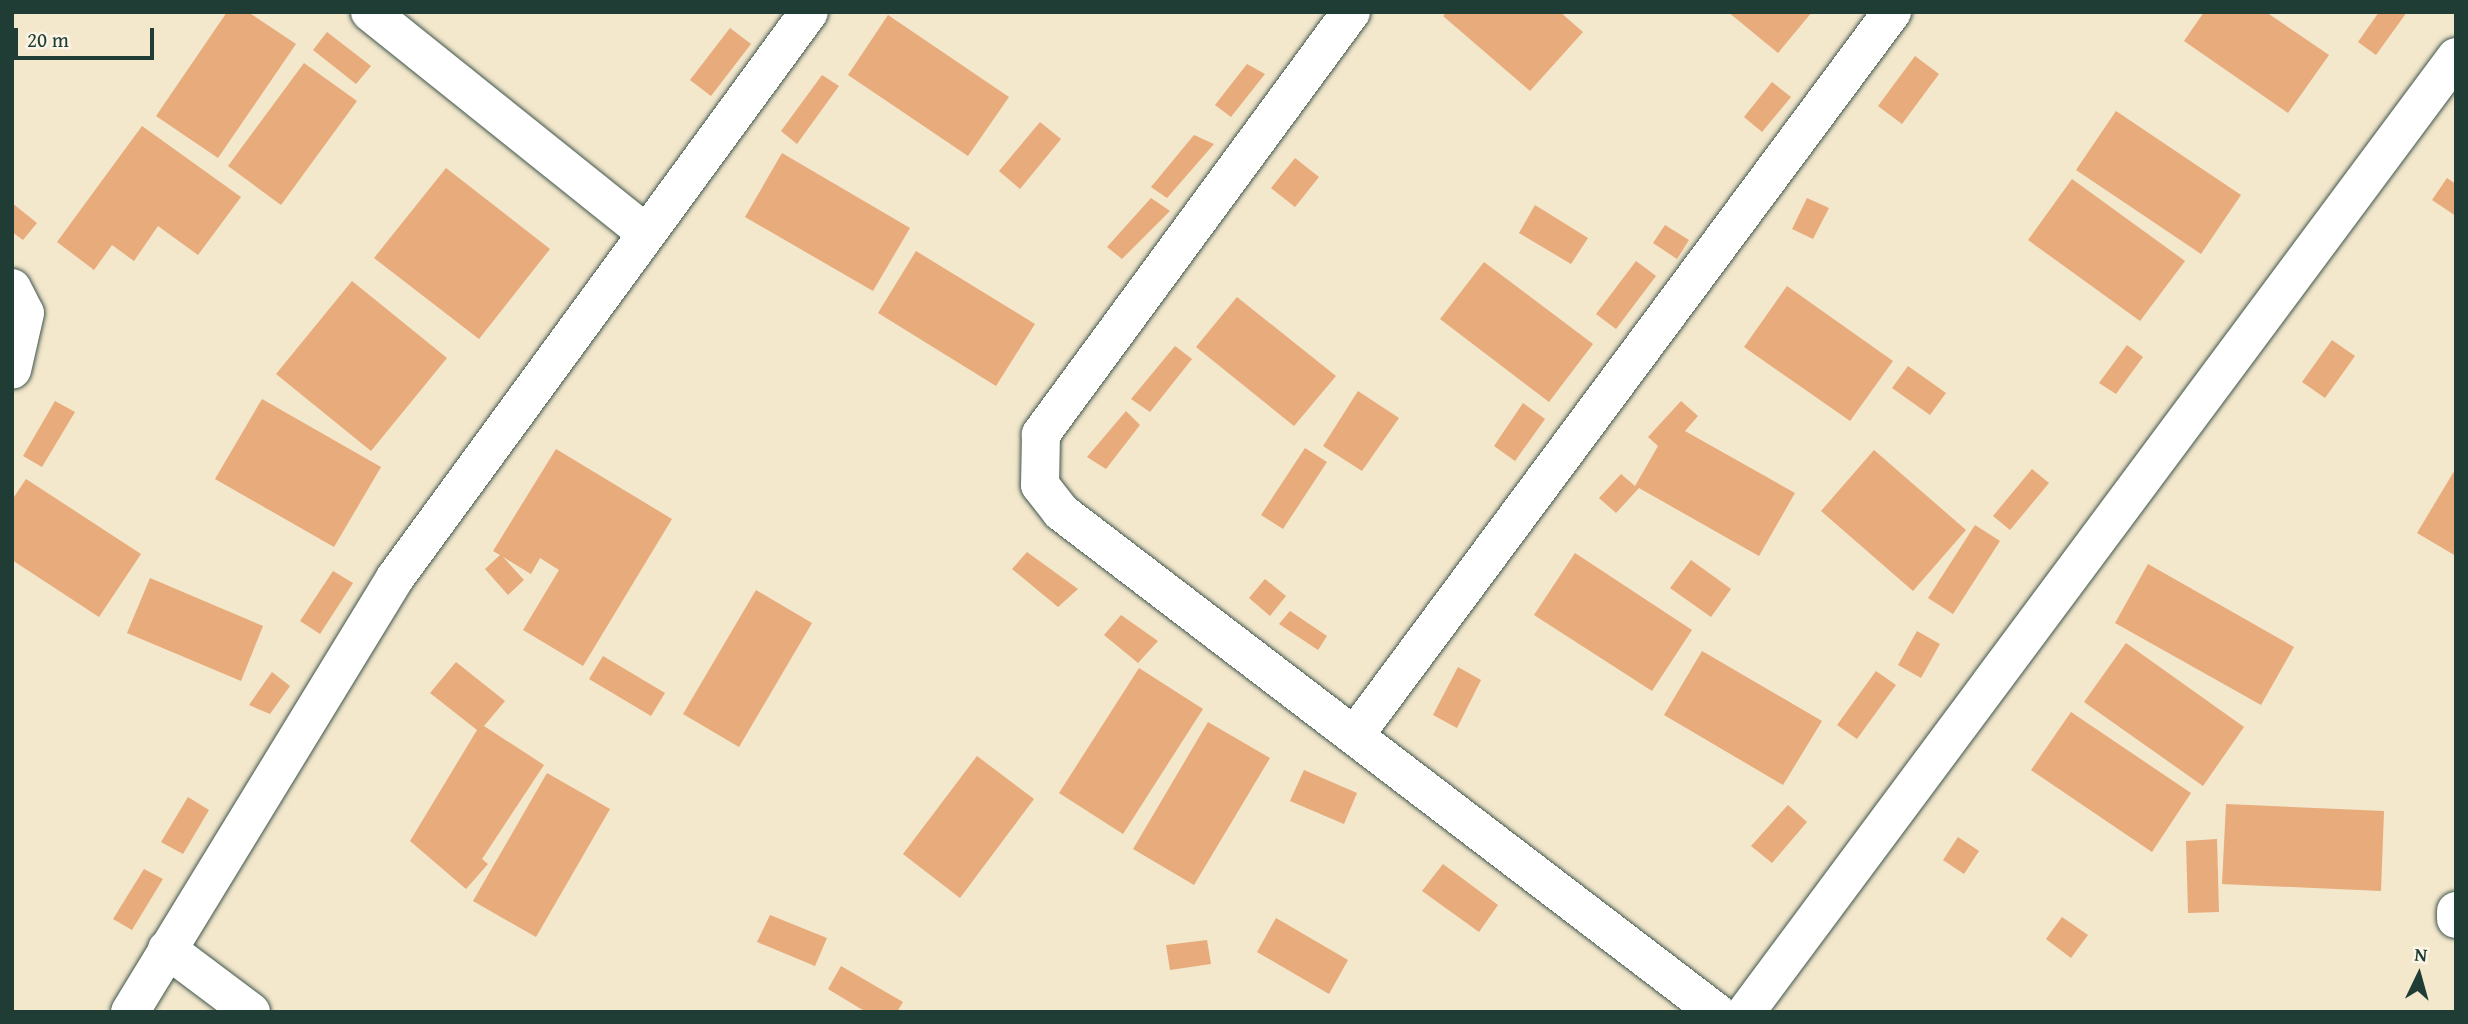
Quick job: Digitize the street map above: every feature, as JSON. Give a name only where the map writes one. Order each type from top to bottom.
[{"type":"street","points":[[370,12],[643,231]]},
{"type":"street","points":[[130,1012],[395,578],[643,231],[809,12]]},
{"type":"street","points":[[1351,12],[1041,434],[1036,465],[1040,485],[1061,512],[1716,1012]]},
{"type":"street","points":[[1355,735],[1892,12]]},
{"type":"street","points":[[1746,1012],[2454,69]]},
{"type":"street","points":[[12,288],[25,313],[12,370]]},
{"type":"street","points":[[2456,911],[2456,919]]},
{"type":"street","points":[[167,949],[251,1012]]},
{"type":"building","points":[[227,12],[248,12],[296,44],[218,158],[156,116]]},
{"type":"building","points":[[1447,12],[1560,12],[1583,32],[1530,91],[1443,16]]},
{"type":"building","points":[[1728,12],[1812,12],[1778,53]]},
{"type":"building","points":[[2204,12],[2266,12],[2329,55],[2288,113],[2184,41]]},
{"type":"building","points":[[2379,12],[2407,12],[2376,55],[2358,42]]},
{"type":"building","points":[[888,15],[1009,97],[968,156],[848,75]]},
{"type":"building","points":[[730,28],[751,44],[711,96],[690,80]]},
{"type":"building","points":[[327,32],[371,66],[356,84],[313,50]]},
{"type":"building","points":[[1915,56],[1939,74],[1902,124],[1878,106]]},
{"type":"building","points":[[304,63],[357,101],[281,205],[228,166]]},
{"type":"building","points":[[1247,64],[1265,74],[1231,117],[1215,105]]},
{"type":"building","points":[[822,75],[839,86],[797,144],[781,131]]},
{"type":"building","points":[[1772,82],[1791,97],[1762,132],[1744,117]]},
{"type":"building","points":[[2116,111],[2241,195],[2201,254],[2076,170]]},
{"type":"building","points":[[1040,122],[1061,139],[1020,189],[999,171]]},
{"type":"building","points":[[142,126],[241,197],[198,255],[158,226],[134,261],[112,245],[94,270],[57,242]]},
{"type":"building","points":[[1194,135],[1214,144],[1167,198],[1151,187]]},
{"type":"building","points":[[782,153],[910,228],[873,291],[745,217]]},
{"type":"building","points":[[1295,158],[1319,177],[1295,207],[1271,188]]},
{"type":"building","points":[[446,168],[550,249],[479,339],[374,258]]},
{"type":"building","points":[[2447,178],[2456,184],[2456,216],[2432,200]]},
{"type":"building","points":[[2072,179],[2185,261],[2140,321],[2028,240]]},
{"type":"building","points":[[1151,198],[1170,211],[1122,259],[1107,247]]},
{"type":"building","points":[[1807,198],[1829,208],[1813,239],[1792,229]]},
{"type":"building","points":[[12,203],[37,223],[23,240],[12,232]]},
{"type":"building","points":[[1535,205],[1588,238],[1571,264],[1519,233]]},
{"type":"building","points":[[1665,225],[1689,240],[1677,259],[1653,243]]},
{"type":"building","points":[[916,251],[1035,324],[996,386],[878,313]]},
{"type":"building","points":[[1636,261],[1656,276],[1616,329],[1596,314]]},
{"type":"building","points":[[1484,262],[1593,344],[1549,402],[1440,319]]},
{"type":"building","points":[[352,281],[447,358],[371,451],[276,374]]},
{"type":"building","points":[[1787,286],[1893,361],[1850,421],[1744,347]]},
{"type":"building","points":[[1237,297],[1336,376],[1294,426],[1196,347]]},
{"type":"building","points":[[2332,340],[2355,356],[2325,398],[2302,382]]},
{"type":"building","points":[[2127,345],[2143,357],[2116,394],[2099,383]]},
{"type":"building","points":[[1175,346],[1192,359],[1150,412],[1131,399]]},
{"type":"building","points":[[1908,366],[1946,393],[1930,415],[1892,388]]},
{"type":"building","points":[[1358,391],[1399,418],[1362,471],[1323,446]]},
{"type":"building","points":[[262,399],[381,467],[334,547],[215,479]]},
{"type":"building","points":[[55,401],[75,412],[42,467],[23,456]]},
{"type":"building","points":[[1681,401],[1698,416],[1685,431],[1795,493],[1759,556],[1639,488],[1616,513],[1599,498],[1621,474],[1635,486],[1658,446],[1648,437]]},
{"type":"building","points":[[1523,403],[1545,419],[1515,461],[1494,446]]},
{"type":"building","points":[[1126,411],[1140,425],[1106,469],[1087,457]]},
{"type":"building","points":[[1305,448],[1327,462],[1283,529],[1261,515]]},
{"type":"building","points":[[556,449],[672,519],[583,666],[523,630],[559,570],[540,558],[531,574],[503,557],[524,580],[508,595],[485,569],[500,555],[493,551]]},
{"type":"building","points":[[1874,450],[1966,530],[1913,591],[1821,511]]},
{"type":"building","points":[[2456,468],[2456,556],[2417,533]]},
{"type":"building","points":[[2032,469],[2049,483],[2010,530],[1993,516]]},
{"type":"building","points":[[26,479],[141,554],[99,617],[12,560],[12,500]]},
{"type":"building","points":[[1975,525],[2000,541],[1953,614],[1928,598]]},
{"type":"building","points":[[1027,552],[1078,589],[1058,607],[1012,569]]},
{"type":"building","points":[[1575,553],[1692,630],[1652,691],[1534,615]]},
{"type":"building","points":[[1691,560],[1731,589],[1711,617],[1670,588]]},
{"type":"building","points":[[2148,564],[2294,647],[2261,705],[2115,623]]},
{"type":"building","points":[[333,571],[353,583],[320,634],[300,621]]},
{"type":"building","points":[[150,578],[263,626],[241,681],[127,633]]},
{"type":"building","points":[[1265,579],[1286,596],[1270,616],[1249,598]]},
{"type":"building","points":[[756,590],[812,623],[739,747],[683,714]]},
{"type":"building","points":[[1290,611],[1327,636],[1318,650],[1279,624]]},
{"type":"building","points":[[1121,615],[1158,641],[1138,663],[1104,635]]},
{"type":"building","points":[[1917,631],[1940,644],[1921,678],[1898,665]]},
{"type":"building","points":[[2126,643],[2244,727],[2203,786],[2084,702]]},
{"type":"building","points":[[1702,651],[1822,721],[1783,785],[1664,715]]},
{"type":"building","points":[[603,656],[665,693],[651,716],[589,679]]},
{"type":"building","points":[[456,662],[505,701],[484,726],[544,765],[482,859],[488,864],[466,889],[410,841],[477,730],[430,693]]},
{"type":"building","points":[[1458,667],[1481,680],[1457,728],[1433,715]]},
{"type":"building","points":[[1139,668],[1203,709],[1123,834],[1059,793]]},
{"type":"building","points":[[1876,671],[1896,685],[1857,739],[1837,725]]},
{"type":"building","points":[[272,672],[290,686],[270,714],[249,705]]},
{"type":"building","points":[[2071,712],[2191,793],[2152,852],[2031,770]]},
{"type":"building","points":[[1208,722],[1270,758],[1194,885],[1133,849]]},
{"type":"building","points":[[977,756],[1034,799],[960,898],[903,854]]},
{"type":"building","points":[[1304,770],[1357,793],[1344,824],[1290,801]]},
{"type":"building","points":[[547,773],[610,809],[536,937],[473,901]]},
{"type":"building","points":[[188,797],[209,810],[183,854],[161,842]]},
{"type":"building","points":[[2226,804],[2384,811],[2381,891],[2222,884]]},
{"type":"building","points":[[1788,805],[1807,822],[1772,863],[1751,846]]},
{"type":"building","points":[[1958,837],[1979,851],[1964,874],[1943,860]]},
{"type":"building","points":[[2217,839],[2219,912],[2188,913],[2186,841]]},
{"type":"building","points":[[1443,864],[1498,905],[1479,932],[1422,891]]},
{"type":"building","points":[[144,869],[163,879],[132,930],[113,919]]},
{"type":"building","points":[[770,915],[827,938],[815,966],[757,942]]},
{"type":"building","points":[[2062,917],[2088,935],[2071,958],[2046,939]]},
{"type":"building","points":[[1276,918],[1348,960],[1329,994],[1257,952]]},
{"type":"building","points":[[1207,940],[1211,964],[1170,970],[1166,945]]},
{"type":"building","points":[[841,966],[903,1002],[897,1012],[866,1012],[828,989]]}]
